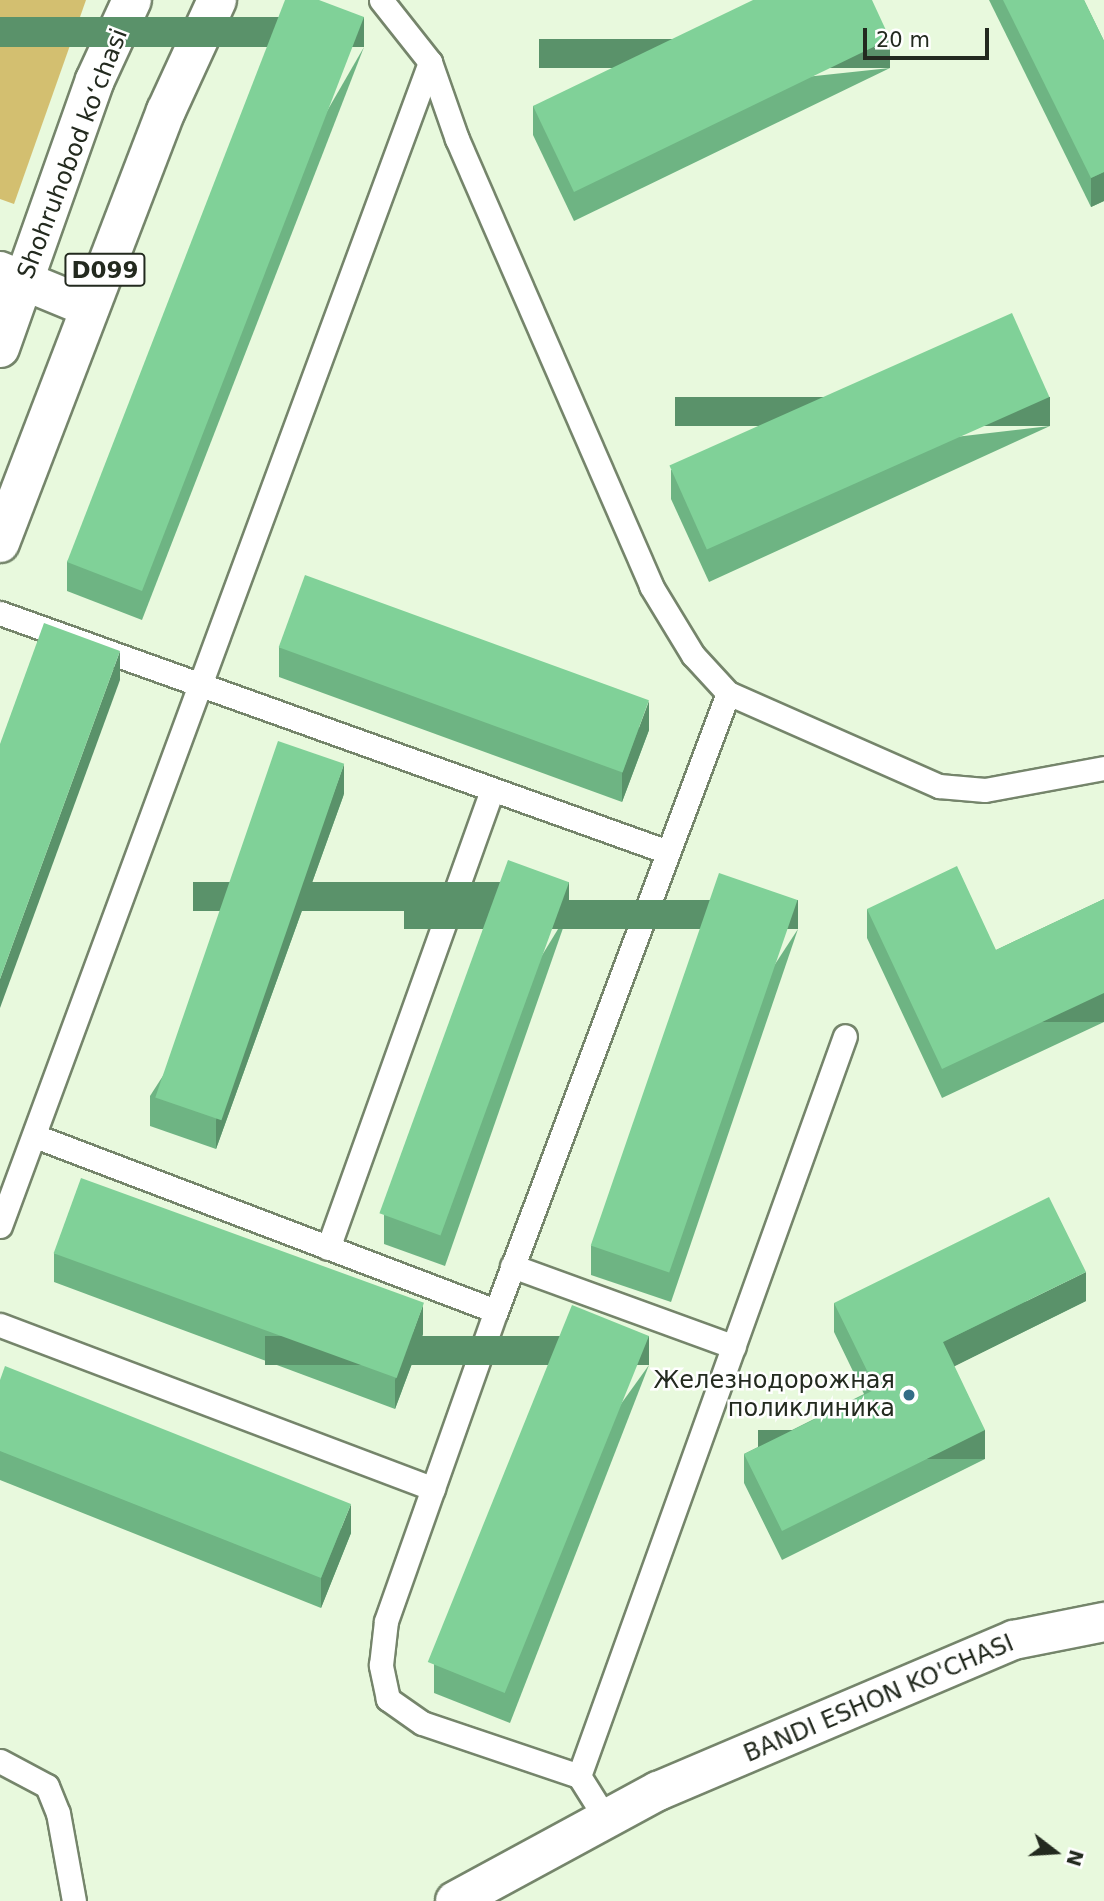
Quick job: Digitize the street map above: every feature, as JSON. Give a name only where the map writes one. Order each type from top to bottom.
[{"type":"main road","name":"Shohruhobod koʻchasi","points":[[0,348],[12,276],[132,0]]},
{"type":"main road","name":"D099","points":[[0,543],[166,111],[217,0]]},
{"type":"main road","points":[[12,276],[90,308]]},
{"type":"main road","name":"BANDI ESHON KO'CHASI","points":[[456,1901],[658,1791],[1014,1640],[1104,1622]]},
{"type":"lane","points":[[381,0],[430,62],[457,139],[651,586],[693,655],[728,693],[939,786],[985,790],[1104,768]]},
{"type":"lane","points":[[0,1226],[430,62]]},
{"type":"lane","points":[[0,613],[668,852]]},
{"type":"lane","points":[[606,1819],[579,1776],[422,1723],[388,1699],[381,1665],[386,1621],[512,1266],[728,693]]},
{"type":"lane","points":[[328,1248],[492,789]]},
{"type":"lane","points":[[579,1776],[845,1036]]},
{"type":"lane","points":[[35,1136],[496,1311]]},
{"type":"lane","points":[[512,1266],[734,1348]]},
{"type":"lane","points":[[0,1325],[433,1489]]},
{"type":"lane","points":[[0,1761],[47,1786],[58,1813],[74,1901]]},
{"type":"shaded area","points":[[0,0],[86,0],[14,204],[0,199]]},
{"type":"building","points":[[285,0],[319,0],[364,17],[142,591],[67,562]]},
{"type":"building","points":[[753,0],[872,0],[890,39],[574,192],[533,106]]},
{"type":"building","points":[[1003,0],[1084,0],[1104,41],[1104,172],[1091,178]]},
{"type":"building","points":[[1012,313],[1049,397],[707,550],[669,466]]},
{"type":"building","points":[[305,575],[649,700],[623,773],[279,647]]},
{"type":"building","points":[[44,623],[120,651],[0,979],[0,744]]},
{"type":"building","points":[[278,741],[344,764],[221,1120],[155,1097]]},
{"type":"building","points":[[508,860],[569,882],[440,1236],[379,1213]]},
{"type":"building","points":[[957,866],[996,950],[1104,899],[1104,993],[942,1069],[867,909]]},
{"type":"building","points":[[719,873],[797,900],[669,1273],[591,1246]]},
{"type":"building","points":[[81,1178],[424,1303],[397,1378],[54,1253]]},
{"type":"building","name":"Железнодорожная поликлиника","points":[[1049,1197],[1086,1272],[943,1342],[985,1430],[782,1531],[744,1454],[876,1389],[834,1303]]},
{"type":"building","points":[[572,1305],[649,1336],[505,1693],[428,1662]]},
{"type":"building","points":[[5,1366],[351,1504],[321,1578],[0,1451],[0,1380]]},
{"type":"place","name":"Железнодорожная поликлиника","points":[[909,1395]]}]
